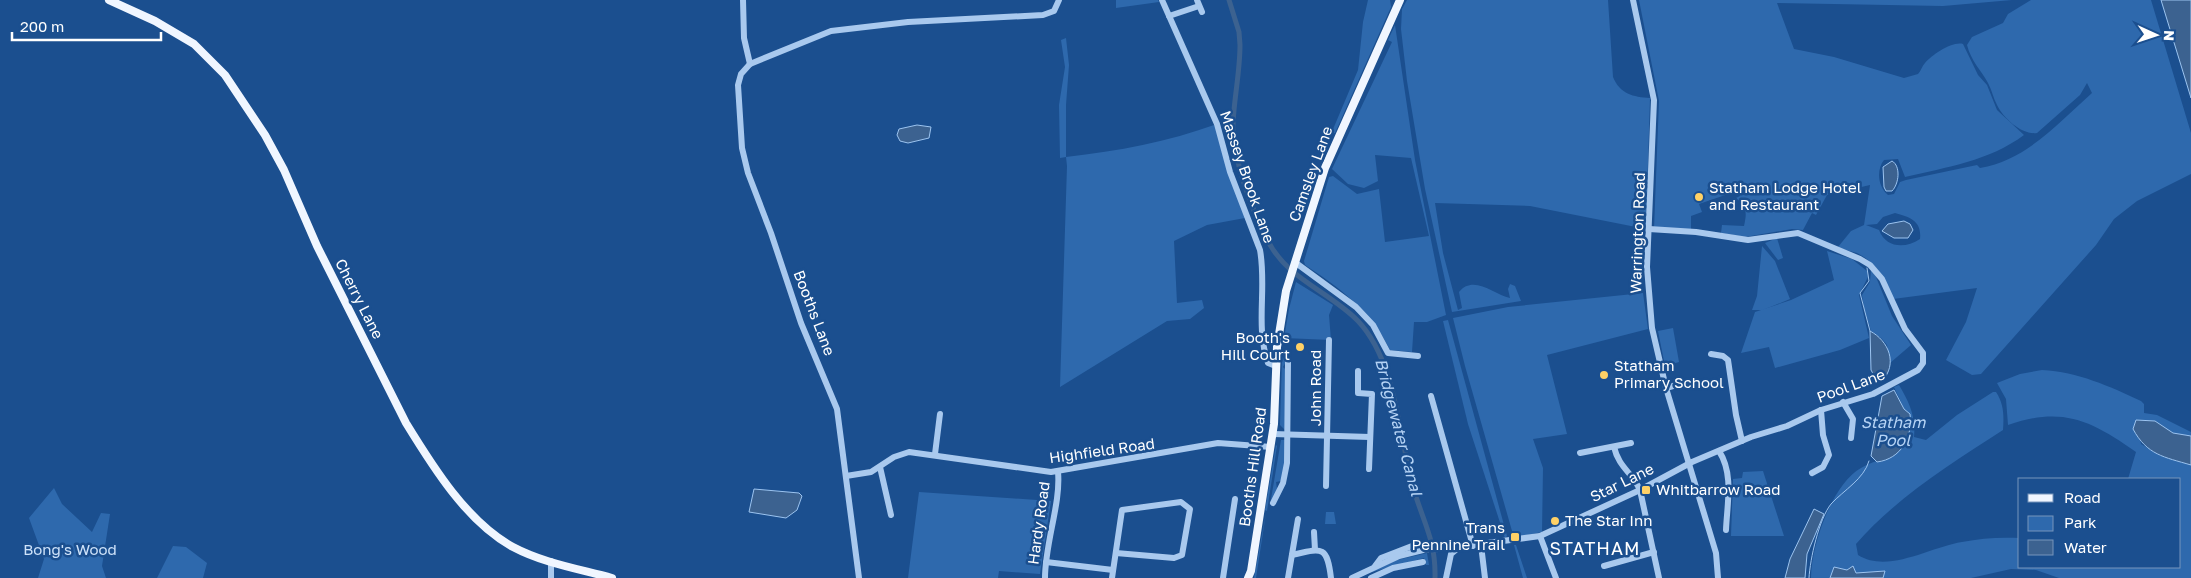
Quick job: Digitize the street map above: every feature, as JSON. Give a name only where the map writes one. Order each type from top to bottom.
[{"type":"main road","name":"Cherry Lane","points":[[109,0],[155,21],[182,36],[211,59],[225,75],[265,135],[284,170],[344,302],[422,449],[474,518],[493,535],[514,547],[550,561],[612,578]]},
{"type":"main road","name":"Camsley Lane","points":[[1276,366],[1280,316],[1325,168],[1400,0]]},
{"type":"main road","name":"Booths Hill Road","points":[[1250,576],[1273,434],[1276,407],[1276,366]]},
{"type":"street","points":[[743,0],[744,38],[750,64],[831,31],[908,22],[1043,15],[1054,11],[1059,0]]},
{"type":"street","name":"Massey Brook Lane","points":[[1162,0],[1217,124],[1230,172],[1260,250],[1262,263],[1261,325],[1263,344],[1269,364],[1276,366]]},
{"type":"street","name":"Warrington Road","points":[[1633,0],[1654,100],[1647,296],[1655,348],[1689,463]]},
{"type":"street","points":[[1169,16],[1199,6]]},
{"type":"street","name":"Booths Lane","points":[[750,64],[741,74],[738,85],[742,148],[748,173],[771,233],[801,323],[837,409],[859,578]]},
{"type":"street","name":"Pool Lane","points":[[1649,229],[1696,232],[1758,241],[1798,233],[1870,265],[1882,278],[1897,315],[1918,345],[1924,358],[1918,370],[1873,394],[1842,402],[1787,426],[1742,441]]},
{"type":"street","points":[[1295,264],[1356,307],[1373,325],[1388,353],[1418,356]]},
{"type":"street","name":"John Road","points":[[1326,486],[1329,340]]},
{"type":"street","points":[[1711,354],[1723,356],[1728,360],[1742,441]]},
{"type":"street","points":[[1273,503],[1285,475],[1288,435],[1288,362]]},
{"type":"street","points":[[1358,371],[1358,393],[1372,394],[1370,469]]},
{"type":"street","points":[[1666,388],[1687,382]]},
{"type":"street","points":[[1430,394],[1473,546]]},
{"type":"street","points":[[1842,402],[1853,419],[1851,438]]},
{"type":"street","points":[[1812,473],[1823,466],[1829,455],[1822,434],[1821,410]]},
{"type":"street","points":[[935,454],[940,414]]},
{"type":"street","points":[[1273,434],[1370,437]]},
{"type":"street","name":"Star Lane","points":[[1442,549],[1540,536],[1640,490],[1689,463],[1742,441]]},
{"type":"street","name":"Highfield Road","points":[[846,476],[866,473],[880,467],[894,457],[909,452],[935,454],[1044,472],[1058,472],[1218,443],[1271,447]]},
{"type":"street","points":[[1580,453],[1593,454],[1631,444]]},
{"type":"street","points":[[1614,447],[1622,466],[1635,480],[1640,490],[1658,578]]},
{"type":"street","points":[[1720,451],[1726,460],[1728,471],[1726,530]]},
{"type":"street","points":[[1689,463],[1716,553],[1718,578]]},
{"type":"street","points":[[880,467],[891,515]]},
{"type":"street","name":"Hardy Road","points":[[1045,578],[1058,472]]},
{"type":"street","points":[[1223,578],[1235,499]]},
{"type":"street","points":[[1112,578],[1122,510],[1181,502],[1187,504],[1191,514],[1182,555],[1174,558],[1116,553]]},
{"type":"street","points":[[1288,578],[1298,520]]},
{"type":"street","points":[[1314,532],[1315,550]]},
{"type":"street","points":[[1540,536],[1556,578]]},
{"type":"street","points":[[1481,545],[1484,578]]},
{"type":"street","points":[[1374,567],[1381,558],[1412,546]]},
{"type":"street","points":[[1446,578],[1451,554],[1458,548]]},
{"type":"street","points":[[1292,555],[1315,550],[1325,553],[1328,557],[1331,578]]},
{"type":"street","points":[[1352,578],[1361,576],[1374,567],[1399,556],[1423,550]]},
{"type":"street","points":[[1604,566],[1654,552]]},
{"type":"street","points":[[550,561],[551,578]]},
{"type":"street","points":[[1046,562],[1113,570]]},
{"type":"street","points":[[1371,578],[1393,568],[1423,562]]},
{"type":"green space","points":[[1116,0],[1158,0],[1159,2],[1116,8]]},
{"type":"green space","points":[[1368,0],[1390,0],[1391,7],[1335,133],[1331,134],[1358,70],[1363,22]]},
{"type":"green space","points":[[1407,0],[1608,0],[1613,77],[1619,87],[1628,94],[1650,98],[1646,229],[1530,206],[1435,203],[1443,253],[1458,310],[1462,308],[1459,292],[1471,285],[1484,287],[1510,298],[1508,289],[1510,284],[1515,286],[1521,301],[1452,312],[1425,189],[1407,81],[1401,29],[1402,9]]},
{"type":"green space","points":[[1639,0],[2012,0],[1943,6],[1777,3],[1794,49],[1834,57],[1904,78],[1918,74],[1924,64],[1942,49],[1963,44],[1978,75],[1987,85],[1997,110],[2024,135],[2011,144],[1982,157],[1905,177],[1898,159],[1884,160],[1879,173],[1880,183],[1888,195],[1894,194],[1900,182],[1906,180],[1977,165],[1980,168],[1997,164],[2013,157],[2041,139],[2092,93],[2087,83],[2080,95],[2037,133],[2020,129],[2004,116],[1988,83],[1974,61],[1967,45],[1972,37],[2003,23],[2008,14],[2031,0],[2151,0],[2191,133],[2191,174],[2137,201],[2114,219],[2096,245],[1981,374],[1972,375],[1946,360],[1966,322],[1977,288],[1893,299],[1883,278],[1870,262],[1857,253],[1838,247],[1851,231],[1864,225],[1870,185],[1827,195],[1816,215],[1812,213],[1803,230],[1792,229],[1745,237],[1721,233],[1722,225],[1744,226],[1745,210],[1736,198],[1740,196],[1736,184],[1737,191],[1699,204],[1702,212],[1691,216],[1691,230],[1654,229],[1659,101]],"holes":[[[1895,213],[1910,218],[1917,224],[1920,239],[1908,244],[1896,245],[1886,240],[1879,230],[1866,225],[1877,224],[1883,217]]]},
{"type":"green space","points":[[1395,25],[1415,160],[1446,315],[1427,322],[1414,322],[1412,352],[1390,350],[1383,336],[1364,312],[1330,282],[1305,265],[1304,261],[1329,177],[1333,176],[1357,194],[1379,189],[1385,242],[1429,236],[1411,158],[1375,155],[1378,181],[1364,188],[1348,184],[1332,169],[1392,42],[1388,40]]},
{"type":"green space","points":[[1066,38],[1069,65],[1066,105],[1066,157],[1060,158],[1059,105],[1065,67],[1061,40]]},
{"type":"green space","points":[[1217,124],[1245,218],[1207,225],[1174,241],[1177,303],[1202,300],[1204,308],[1190,319],[1167,321],[1060,387],[1067,166],[1066,157],[1143,145]]},
{"type":"green space","points":[[1777,238],[1783,258],[1778,260],[1765,243]]},
{"type":"green space","points":[[1762,246],[1775,261],[1790,299],[1763,310],[1752,310],[1757,296]]},
{"type":"green space","points":[[1827,251],[1852,259],[1867,271],[1868,277],[1859,295],[1869,338],[1840,350],[1775,368],[1769,347],[1741,353],[1755,312],[1791,300],[1834,280]]},
{"type":"green space","points":[[1871,270],[1876,277],[1892,316],[1911,345],[1890,363],[1887,345],[1871,331],[1864,308],[1862,295],[1870,282]]},
{"type":"green space","points":[[1296,282],[1333,305],[1329,315],[1331,340],[1284,338]]},
{"type":"green space","points":[[1643,293],[1648,329],[1547,355],[1567,434],[1533,439],[1543,468],[1542,532],[1514,538],[1453,318],[1508,307]]},
{"type":"green space","points":[[1448,320],[1507,536],[1505,538],[1468,424],[1443,321]]},
{"type":"green space","points":[[1673,328],[1679,362],[1665,366],[1658,331]]},
{"type":"green space","points":[[1282,357],[1287,360],[1283,367],[1285,369],[1285,430],[1280,425]]},
{"type":"green space","points":[[2042,370],[2055,371],[2093,381],[2141,401],[2144,404],[2144,413],[2157,415],[2191,432],[2191,436],[2173,433],[2155,421],[2136,420],[2141,444],[2159,455],[2191,465],[2191,578],[2059,578],[2036,570],[2011,569],[1971,578],[1811,578],[1819,533],[1832,501],[1841,487],[1861,468],[1891,457],[1909,438],[1904,409],[1894,387],[1899,385],[1911,410],[1914,422],[1914,437],[1926,440],[1957,415],[1993,392],[1996,392],[2002,406],[2003,430],[1926,482],[1889,511],[1856,544],[1858,555],[1882,562],[1896,561],[1962,542],[2018,538],[2018,568],[2181,568],[2181,478],[2128,478],[2136,452],[2105,432],[2075,419],[2044,417],[2027,419],[2008,425],[2006,399],[1997,383],[2020,374]]},
{"type":"green space","points":[[1281,440],[1285,440],[1284,470],[1281,481],[1276,482],[1277,489],[1270,505]]},
{"type":"green space","points":[[1277,446],[1267,511],[1265,510]]},
{"type":"green space","points":[[1763,471],[1784,536],[1731,536],[1733,479],[1742,478],[1743,472]]},
{"type":"green space","name":"Bong's Wood","points":[[54,488],[62,504],[92,532],[101,513],[110,514],[102,566],[106,578],[38,578],[44,559],[29,518]]},
{"type":"green space","points":[[919,492],[1051,501],[1040,574],[999,571],[998,578],[908,578]]},
{"type":"green space","points":[[1326,512],[1334,512],[1336,524],[1325,524]]},
{"type":"green space","points":[[1266,513],[1256,578],[1254,578]]},
{"type":"green space","points":[[1514,545],[1516,545],[1527,578],[1523,578]]},
{"type":"green space","name":"Bong's Wood","points":[[173,546],[186,547],[207,563],[203,578],[157,578]]},
{"type":"green space","points":[[1427,553],[1429,565],[1426,565],[1424,558],[1368,573],[1397,560]]},
{"type":"water","points":[[2161,0],[2191,0],[2191,98]]},
{"type":"water","points":[[917,125],[931,127],[929,138],[908,143],[900,141],[897,135],[899,129]]},
{"type":"water","points":[[1892,161],[1897,167],[1897,180],[1892,191],[1886,191],[1883,167]]},
{"type":"water","points":[[1904,221],[1910,224],[1913,230],[1908,238],[1894,238],[1882,231],[1888,224]]},
{"type":"water","points":[[1870,331],[1877,335],[1889,353],[1890,367],[1882,381],[1877,381],[1871,370]]},
{"type":"water","name":"Statham Pool","points":[[1894,390],[1904,409],[1910,414],[1909,431],[1904,446],[1899,452],[1877,462],[1871,456],[1882,396]]},
{"type":"water","points":[[2136,420],[2155,421],[2173,433],[2191,436],[2191,465],[2164,457],[2150,450],[2138,438],[2133,429]]},
{"type":"water","points":[[754,489],[799,493],[802,496],[797,510],[786,518],[749,512]]},
{"type":"water","points":[[1814,509],[1824,514],[1807,554],[1805,578],[1785,578],[1790,559]]},
{"type":"water","points":[[1853,566],[1856,573],[1885,571],[1883,578],[1830,578],[1834,567],[1847,570]]},
{"type":"waterway","name":"Bridgewater Canal","points":[[1229,0],[1239,32],[1240,45],[1233,124],[1234,137],[1239,167],[1249,199],[1275,253],[1296,275],[1334,301],[1358,321],[1371,338],[1381,357],[1394,400],[1413,487],[1431,542],[1435,578]]},
{"type":"waterway","points":[[1867,268],[1869,281],[1860,293],[1870,331]]},
{"type":"waterway","points":[[1809,578],[1816,540],[1827,511],[1831,504],[1858,479],[1869,461]]},
{"type":"tunnel","points":[[1423,550],[1443,549]]},
{"type":"place","name":"Statham Lodge Hotel and Restaurant","points":[[1699,197]]},
{"type":"place","name":"Booth's Hill Court","points":[[1300,347]]},
{"type":"place","name":"Statham Primary School","points":[[1604,375]]},
{"type":"place","name":"Whitbarrow Road","points":[[1646,490]]},
{"type":"place","name":"The Star Inn","points":[[1555,521]]},
{"type":"place","name":"Trans Pennine Trail","points":[[1515,537]]},
{"type":"district","name":"STATHAM","points":[[1595,549]]}]
